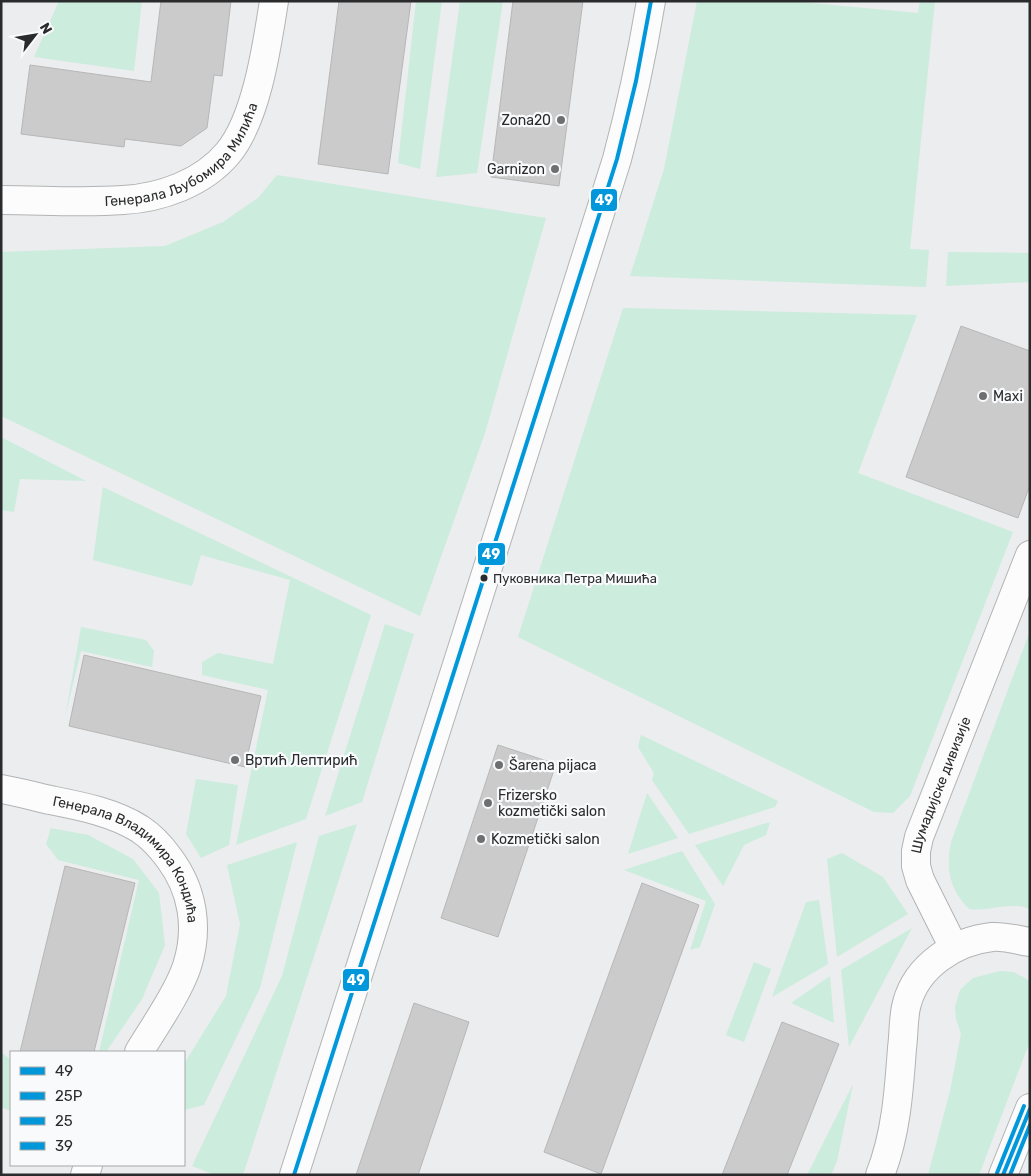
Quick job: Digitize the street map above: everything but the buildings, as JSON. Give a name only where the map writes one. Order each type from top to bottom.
[{"type":"street","name":"Генерала Љубомира Милића","points":[[1,200],[123,200],[152,197],[193,182],[211,170],[234,146],[248,115],[264,63],[274,1]]},
{"type":"street","points":[[294,1175],[617,159],[638,74],[651,1]]},
{"type":"street","name":"Шумадијске дивизије","points":[[954,948],[920,880],[916,866],[916,851],[919,838],[1030,555]]},
{"type":"street","name":"Генерала Владимира Кондића","points":[[1,789],[87,808],[128,823],[151,837],[166,854],[183,880],[191,901],[194,922],[188,964],[183,978],[140,1051]]},
{"type":"street","points":[[880,1175],[884,1166],[897,1108],[906,1004],[913,987],[936,959],[954,948],[973,941],[994,937],[1030,942]]},
{"type":"street","points":[[1002,1175],[1030,1108]]},
{"type":"green space","points":[[59,1],[142,1],[134,71],[34,57]]},
{"type":"green space","points":[[416,1],[442,1],[420,169],[398,163]]},
{"type":"green space","points":[[460,1],[503,1],[477,173],[436,177]]},
{"type":"green space","points":[[697,1],[790,1],[918,13],[920,1],[935,1],[910,249],[929,250],[926,287],[630,276],[664,169]]},
{"type":"green space","points":[[277,175],[546,218],[485,433],[420,616],[1,416],[1,252],[165,246],[223,222],[258,198]]},
{"type":"green space","points":[[948,252],[1030,253],[1030,282],[946,286]]},
{"type":"green space","points":[[623,308],[917,315],[858,473],[1013,532],[910,796],[893,813],[874,812],[518,637]]},
{"type":"green space","points":[[1,437],[86,481],[20,479],[14,512],[1,510]]},
{"type":"green space","points":[[103,487],[371,615],[306,819],[236,845],[268,690],[202,675],[202,662],[218,653],[273,664],[290,580],[201,555],[192,586],[93,560]]},
{"type":"green space","points":[[385,624],[414,634],[362,802],[325,816]]},
{"type":"green space","points":[[81,627],[146,640],[154,651],[152,667],[81,651],[65,717]]},
{"type":"green space","points":[[1030,631],[1030,909],[1007,906],[977,910],[969,909],[953,886],[949,870],[951,842]]},
{"type":"green space","points":[[641,735],[778,801],[775,807],[689,834],[652,780],[654,773],[638,747]]},
{"type":"green space","points":[[196,779],[238,785],[229,845],[201,858],[186,834]]},
{"type":"green space","points":[[647,793],[678,838],[628,854]]},
{"type":"green space","points":[[770,822],[766,835],[744,845],[723,886],[695,845]]},
{"type":"green space","points":[[357,824],[243,1175],[215,1175],[192,1166],[282,976],[319,836]]},
{"type":"green space","points":[[51,828],[88,835],[133,859],[159,893],[165,945],[142,999],[107,1051],[99,1051],[139,880],[58,860],[46,844]]},
{"type":"green space","points":[[297,842],[260,988],[204,1105],[185,1110],[185,1062],[226,996],[240,924],[227,865]]},
{"type":"green space","points":[[682,851],[715,904],[700,947],[690,950],[706,901],[624,870]]},
{"type":"green space","points":[[842,853],[883,877],[908,914],[837,957],[827,859]]},
{"type":"green space","points":[[819,900],[828,964],[772,997],[806,902]]},
{"type":"green space","points":[[912,928],[849,1047],[841,970]]},
{"type":"green space","points":[[754,962],[771,969],[744,1042],[726,1035]]},
{"type":"green space","points":[[1000,971],[1014,972],[1030,981],[1030,1041],[979,1175],[928,1175],[950,1091],[961,1034],[956,1019],[955,1007],[960,990],[973,978]]},
{"type":"green space","points":[[830,976],[834,1023],[791,1003]]},
{"type":"green space","points":[[1,1052],[10,1059],[10,1111],[1,1107]]},
{"type":"green space","points":[[853,1084],[837,1161],[831,1175],[807,1175]]},
{"type":"transit line","name":"49","points":[[294,1175],[617,159],[636,81],[651,1]]},
{"type":"transit line","name":"39","points":[[997,1173],[1024,1106]]},
{"type":"transit line","name":"25P","points":[[1003,1175],[1030,1109]]},
{"type":"transit line","name":"25","points":[[1010,1175],[1030,1125]]},
{"type":"place","name":"Zona20","points":[[561,120]]},
{"type":"place","name":"Garnizon","points":[[555,169]]},
{"type":"place","name":"Maxi","points":[[983,396]]},
{"type":"place","name":"Пуковника Петра Мишића","points":[[484,578]]},
{"type":"place","name":"Вртић Лептирић","points":[[235,760]]},
{"type":"place","name":"Šarena pijaca","points":[[499,765]]},
{"type":"place","name":"Frizersko kozmetički salon","points":[[488,803]]},
{"type":"place","name":"Kozmetički salon","points":[[481,839]]}]
